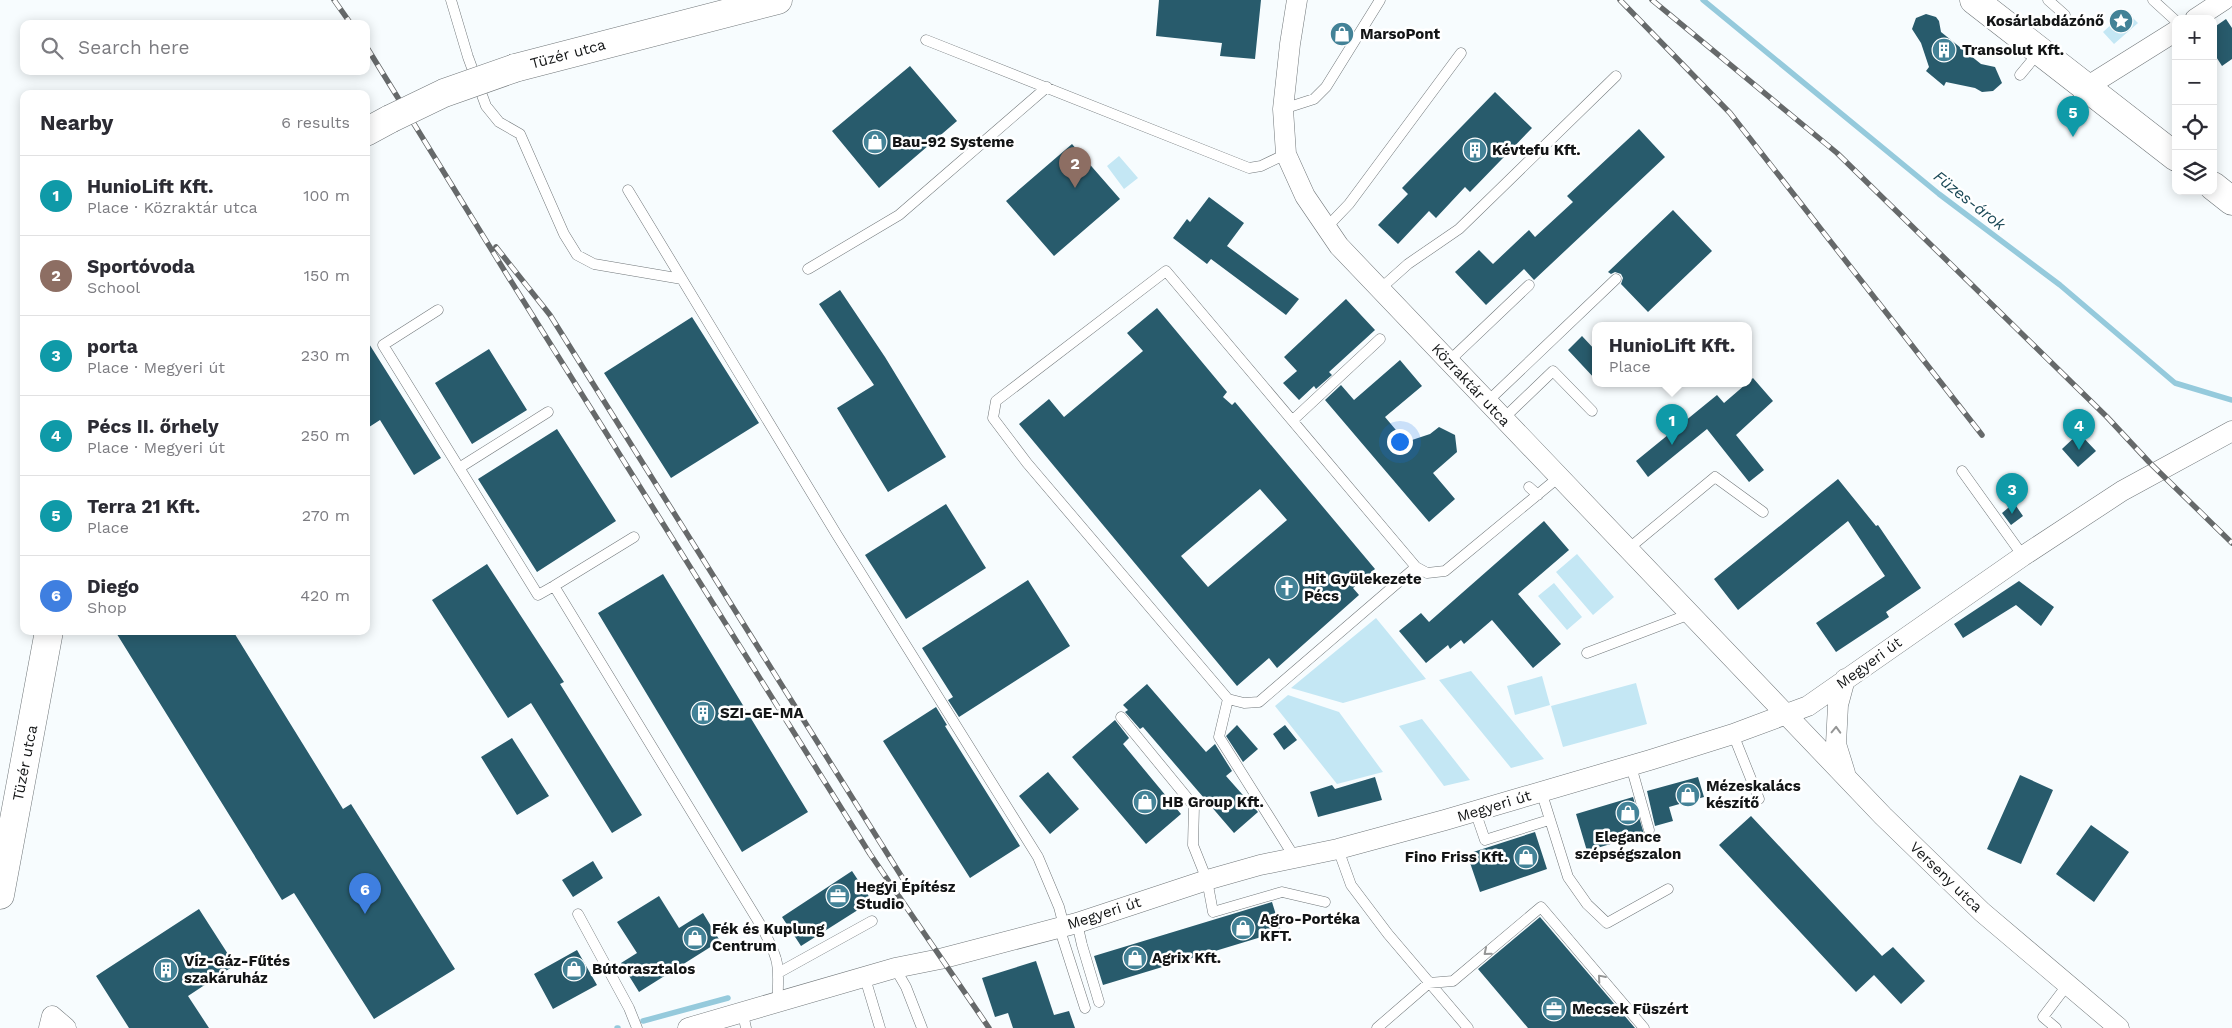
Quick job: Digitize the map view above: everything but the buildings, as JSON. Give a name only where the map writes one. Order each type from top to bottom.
[{"type":"street","name":"Tüzér utca","points":[[378,125],[444,94],[515,68],[743,4],[778,0]]},
{"type":"street","name":"Közraktár utca","points":[[1297,0],[1283,109],[1286,154],[1304,196],[1338,246],[1784,714]]},
{"type":"street","points":[[1974,0],[2172,154]]},
{"type":"street","points":[[2201,15],[2224,0]]},
{"type":"street","points":[[2085,88],[2172,34]]},
{"type":"street","points":[[2217,189],[2232,201]]},
{"type":"street","name":"Megyeri út","points":[[688,1028],[745,1021],[778,1002],[896,968],[940,959],[1067,925],[1260,865],[1338,849],[1475,812],[1733,734],[1808,706],[2023,556],[2122,491],[2232,431]]},
{"type":"street","name":"Tüzér utca","points":[[0,895],[48,635]]},
{"type":"street","points":[[1845,679],[1838,705],[1836,744],[1846,778]]},
{"type":"street","name":"Verseny utca","points":[[1784,714],[1982,912],[2119,1028]]},
{"type":"street","points":[[49,1028],[52,1016],[66,1028]]},
{"type":"lane","points":[[451,0],[468,57],[486,106],[499,122],[520,134],[564,234],[577,255],[594,264],[682,279]]},
{"type":"lane","points":[[1283,109],[1314,99],[1326,87],[1380,0]]},
{"type":"lane","points":[[2048,0],[2065,15]]},
{"type":"lane","points":[[2153,0],[2172,17]]},
{"type":"lane","points":[[926,40],[1248,168],[1261,166],[1286,154]]},
{"type":"lane","points":[[2020,75],[2039,52]]},
{"type":"lane","points":[[1326,228],[1349,204],[1461,53]]},
{"type":"lane","points":[[1380,288],[1408,264],[1459,229],[1616,76]]},
{"type":"lane","points":[[808,270],[899,215],[1047,87]]},
{"type":"lane","points":[[2069,111],[2085,88]]},
{"type":"lane","points":[[628,190],[837,535],[1038,858],[1067,925],[1085,1008]]},
{"type":"lane","points":[[1416,568],[1259,702],[1244,703],[1228,699],[1027,463],[993,418],[996,401],[1166,271],[1416,568],[1427,573],[1445,571],[1559,477]]},
{"type":"lane","points":[[1487,402],[1616,279]]},
{"type":"lane","points":[[1449,361],[1529,286]]},
{"type":"lane","points":[[438,310],[383,345],[538,595],[634,537]]},
{"type":"lane","points":[[1293,420],[1380,339]]},
{"type":"lane","points":[[1503,419],[1553,371],[1592,411]]},
{"type":"lane","points":[[459,468],[548,412]]},
{"type":"lane","points":[[1962,471],[2023,556]]},
{"type":"lane","points":[[1628,549],[1715,476],[1763,512]]},
{"type":"lane","points":[[1529,487],[1538,495]]},
{"type":"lane","points":[[554,586],[764,929],[776,958],[778,1002]]},
{"type":"lane","points":[[1587,653],[1690,614]]},
{"type":"lane","points":[[1228,699],[1218,737],[1295,858]]},
{"type":"lane","points":[[1121,717],[1194,806],[1193,845],[1207,880],[1213,912],[1282,892],[1325,902]]},
{"type":"lane","points":[[1733,734],[1759,799]]},
{"type":"lane","points":[[1631,766],[1649,830]]},
{"type":"lane","points":[[1541,791],[1568,877],[1587,904],[1607,923],[1668,889]]},
{"type":"lane","points":[[1475,812],[1484,840],[1549,820]]},
{"type":"lane","points":[[1338,849],[1351,885],[1468,1028]]},
{"type":"lane","points":[[1377,1028],[1430,983],[1453,981],[1541,908],[1644,1028]]},
{"type":"lane","points":[[578,914],[630,1008],[637,1028]]},
{"type":"lane","points":[[778,973],[872,921]]},
{"type":"lane","points":[[1067,925],[1082,945],[1099,1002]]},
{"type":"lane","points":[[896,968],[906,987],[922,1028]]},
{"type":"lane","points":[[865,978],[880,1028]]},
{"type":"lane","points":[[2056,1028],[2043,1017],[2068,984]]},
{"type":"shaded area","points":[[2126,11],[2138,23],[2114,44],[2103,32]]},
{"type":"shaded area","points":[[1119,156],[1138,178],[1124,189],[1107,166]]},
{"type":"shaded area","points":[[1577,554],[1614,597],[1593,615],[1556,572]]},
{"type":"shaded area","points":[[1554,583],[1582,617],[1567,630],[1538,596]]},
{"type":"shaded area","points":[[1376,618],[1426,679],[1343,703],[1291,688]]},
{"type":"shaded area","points":[[1471,671],[1544,759],[1511,768],[1439,680]]},
{"type":"shaded area","points":[[1542,676],[1550,705],[1515,715],[1507,686]]},
{"type":"shaded area","points":[[1636,683],[1647,724],[1563,747],[1551,706]]},
{"type":"shaded area","points":[[1288,695],[1339,712],[1383,772],[1337,784],[1275,706]]},
{"type":"shaded area","points":[[1422,719],[1470,780],[1444,786],[1399,726]]},
{"type":"waterway","name":"Füzes-árok","points":[[1703,0],[1939,194],[2060,285],[2175,383],[2232,400]]},
{"type":"waterway","points":[[643,1021],[728,998]]},
{"type":"railway","points":[[334,0],[348,20]]},
{"type":"railway","points":[[1620,0],[1730,113],[1982,435]]},
{"type":"railway","points":[[1652,0],[1837,153],[2107,417],[2149,462],[2232,543]]},
{"type":"railway","points":[[370,52],[870,854],[989,1028]]},
{"type":"railway","points":[[496,247],[550,315],[905,882]]},
{"type":"place","name":"Kosárlabdázónő","points":[[2121,21]]},
{"type":"place","name":"MarsoPont","points":[[1342,34]]},
{"type":"place","name":"Transolut Kft.","points":[[1944,50]]},
{"type":"place","name":"Terra 21 Kft.","points":[[2073,137]]},
{"type":"place","name":"Bau-92 Systeme","points":[[875,142]]},
{"type":"place","name":"Kévtefu Kft.","points":[[1475,150]]},
{"type":"place","name":"Sportóvoda","points":[[1075,188]]},
{"type":"place","name":"HunioLift Kft.","points":[[1672,445]]},
{"type":"place","name":"Pécs II. őrhely","points":[[2079,450]]},
{"type":"place","name":"porta","points":[[2012,514]]},
{"type":"place","name":"Hit Gyülekezete Pécs","points":[[1287,588]]},
{"type":"place","name":"SZI-GE-MA","points":[[703,713]]},
{"type":"place","name":"Mézeskalács készítő","points":[[1688,795]]},
{"type":"place","name":"HB Group Kft.","points":[[1145,802]]},
{"type":"place","name":"Elegance szépségszalon","points":[[1628,813]]},
{"type":"place","name":"Fino Friss Kft.","points":[[1526,857]]},
{"type":"place","name":"Hegyi Építész Studio","points":[[838,896]]},
{"type":"place","name":"Diego","points":[[365,914]]},
{"type":"place","name":"Agro-Portéka KFT.","points":[[1243,928]]},
{"type":"place","name":"Fék és Kuplung Centrum","points":[[695,938]]},
{"type":"place","name":"Agrix Kft.","points":[[1135,958]]},
{"type":"place","name":"Bútorasztalos","points":[[574,969]]},
{"type":"place","name":"Víz-Gáz-Fűtés szakáruház","points":[[166,970]]},
{"type":"place","name":"Mecsek Füszért","points":[[1554,1009]]}]
